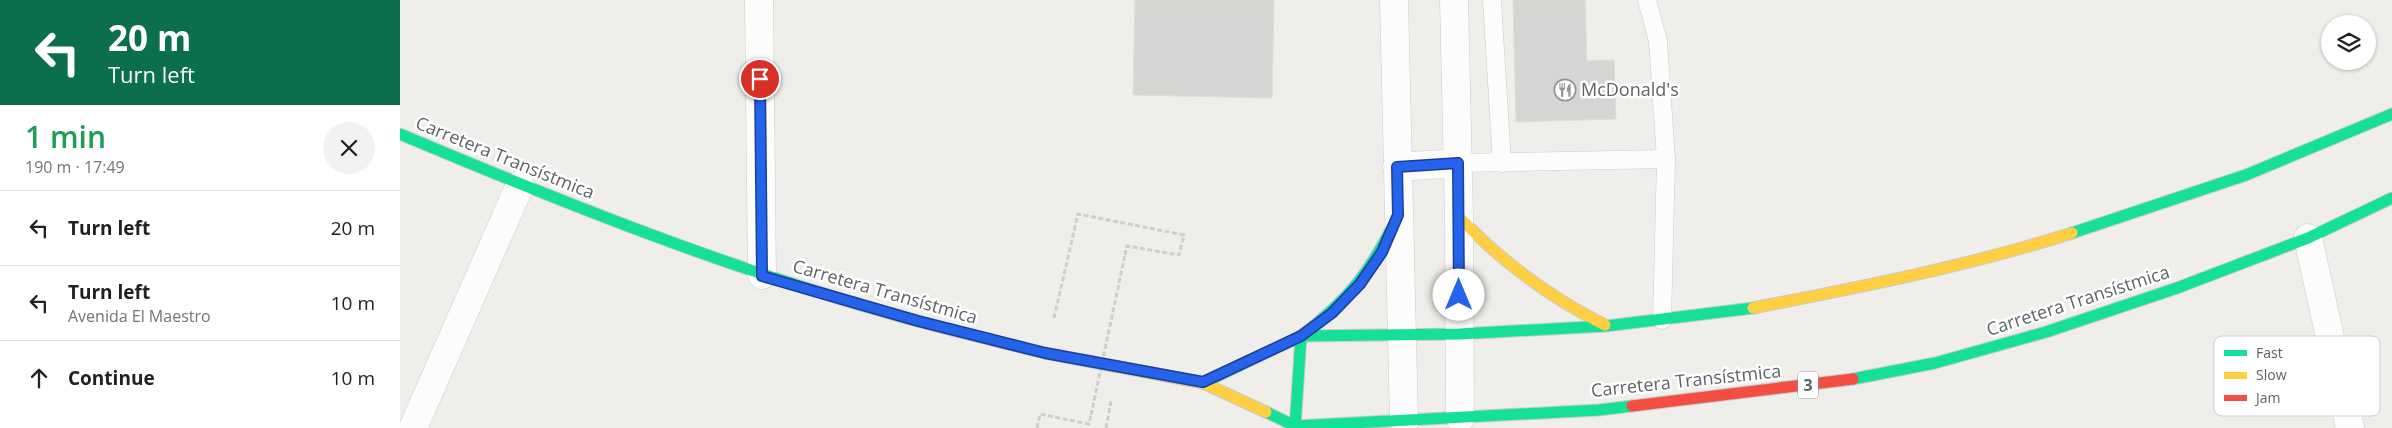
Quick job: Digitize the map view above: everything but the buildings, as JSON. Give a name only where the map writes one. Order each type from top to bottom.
[{"type":"main road","points":[[1301,336],[1402,336],[1606,326],[1731,312],[1863,288],[2014,251],[2246,175],[2392,114]]},
{"type":"main road","name":"Carretera Transístmica","points":[[400,134],[520,184],[762,276],[918,321],[1045,353],[1203,382],[1295,427],[1599,410],[1830,383],[1934,363],[2055,329],[2177,288],[2308,238],[2392,198]]},
{"type":"main road","points":[[1203,382],[1301,336],[1332,313],[1360,284],[1382,252],[1398,215]]},
{"type":"main road","points":[[1459,218],[1484,245],[1541,290],[1573,310],[1606,326]]},
{"type":"main road","points":[[1295,427],[1301,336]]},
{"type":"street","points":[[759,0],[762,276]]},
{"type":"street","points":[[1394,0],[1404,422]]},
{"type":"street","points":[[1454,0],[1459,218],[1460,418]]},
{"type":"street","points":[[1397,167],[1458,163]]},
{"type":"street","points":[[412,428],[520,184]]},
{"type":"street","points":[[2308,238],[2330,336]]},
{"type":"lane","points":[[1492,0],[1502,163]]},
{"type":"lane","points":[[1647,0],[1658,41],[1666,159],[1662,320]]},
{"type":"lane","points":[[1458,163],[1666,159]]},
{"type":"path","points":[[1037,428],[1040,414],[1089,424],[1127,246],[1179,255],[1184,235],[1078,214],[1045,353]]},
{"type":"traffic: fast","points":[[2072,233],[2246,175],[2392,114]]},
{"type":"traffic: fast","points":[[400,134],[604,217],[741,267],[881,311],[952,330]]},
{"type":"traffic: fast","points":[[1853,379],[1935,363],[2046,332],[2177,288],[2308,238],[2392,198]]},
{"type":"traffic: fast","points":[[1301,336],[1333,309],[1358,282],[1379,252],[1398,215]]},
{"type":"traffic: fast","points":[[1203,383],[1301,336],[1459,334],[1606,326],[1753,308]]},
{"type":"traffic: fast","points":[[1295,428],[1301,336]]},
{"type":"traffic: fast","points":[[1266,412],[1295,426],[1599,410],[1632,406]]},
{"type":"traffic: slow","points":[[1459,217],[1509,264],[1565,303],[1605,325]]},
{"type":"traffic: slow","points":[[1753,308],[1954,266],[2072,233]]},
{"type":"traffic: slow","points":[[952,330],[1045,353],[1203,383],[1266,412]]},
{"type":"traffic: jam","points":[[1632,406],[1853,379]]},
{"type":"place","name":"McDonald's","points":[[1565,90]]},
{"type":"route","points":[[760,79],[762,276],[918,321],[1045,353],[1203,382],[1301,336],[1332,313],[1360,284],[1382,252],[1398,215],[1397,167],[1458,163],[1459,295]]}]
